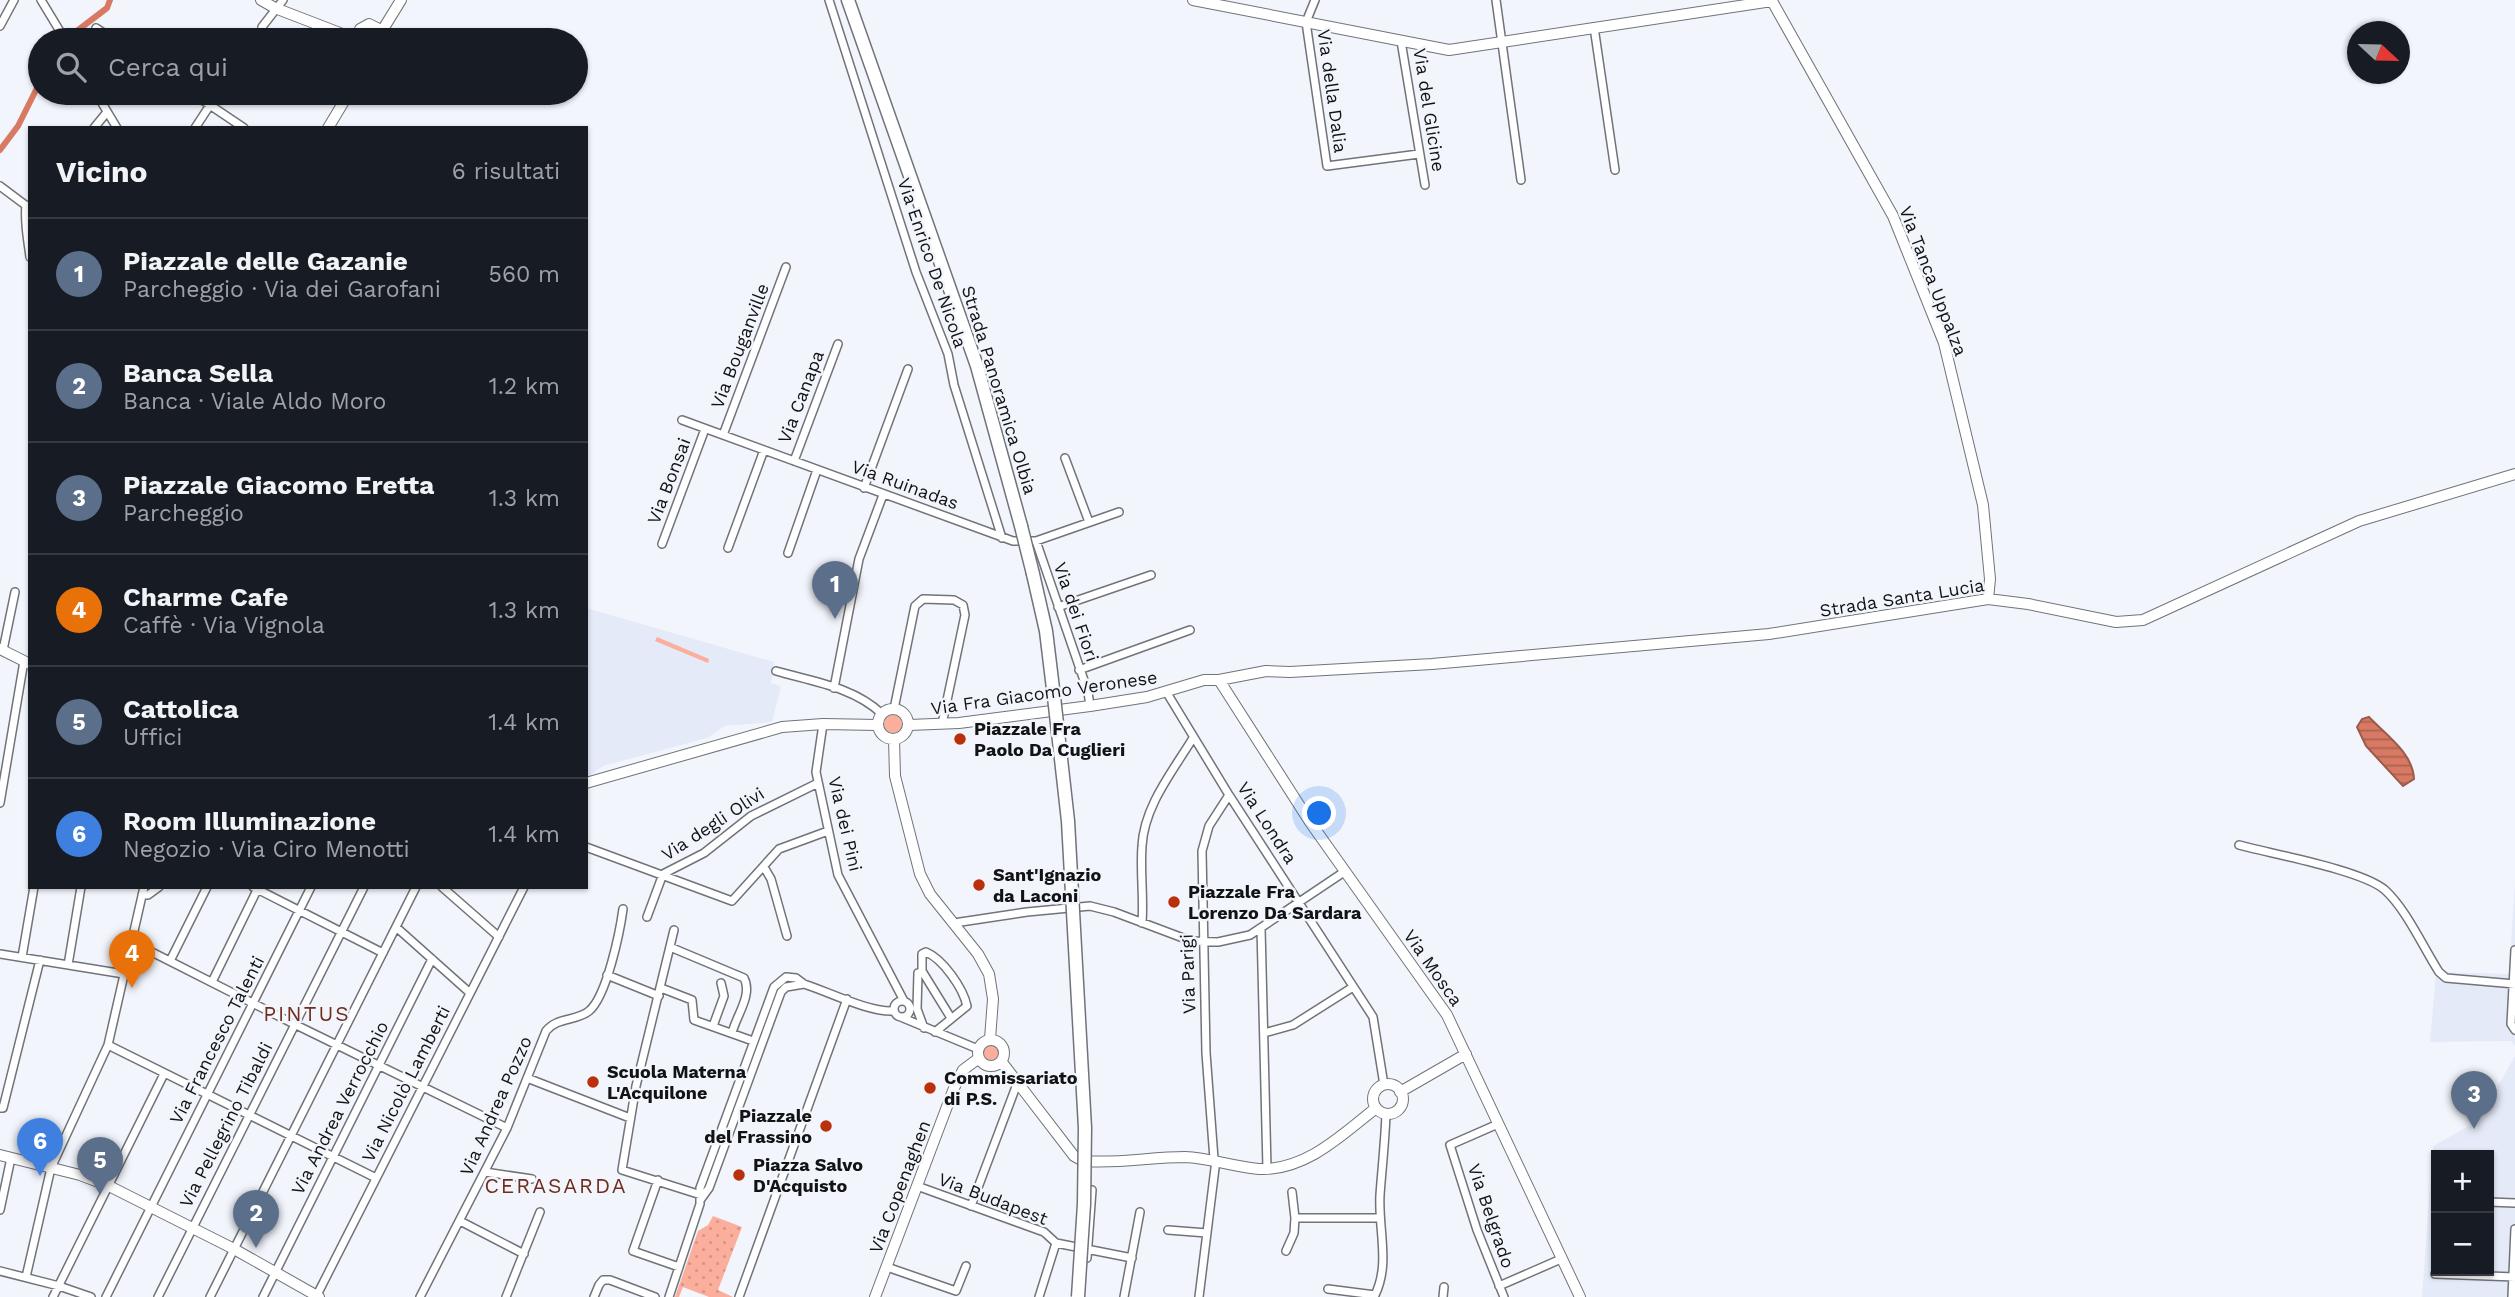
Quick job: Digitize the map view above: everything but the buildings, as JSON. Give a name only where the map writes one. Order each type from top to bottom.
[{"type":"highway","name":"Strada Panoramica Olbia","points":[[848,0],[977,366],[1021,526],[1046,631],[1068,821],[1085,1128],[1084,1204],[1078,1297]]},
{"type":"street","points":[[0,26],[14,0]]},
{"type":"street","points":[[41,0],[58,28]]},
{"type":"street","points":[[261,0],[279,4],[311,21],[332,28]]},
{"type":"street","name":"Via Enrico De Nicola","points":[[829,0],[916,272],[948,354],[966,426],[1002,538]]},
{"type":"street","points":[[1193,0],[1449,50],[1772,1]]},
{"type":"street","points":[[1306,22],[1315,0]]},
{"type":"street","points":[[1496,0],[1521,180]]},
{"type":"street","name":"Via Tanca Uppalza","points":[[1772,1],[1893,216],[1944,343],[1983,505],[1990,579],[1987,599]]},
{"type":"street","points":[[364,28],[366,24],[373,24],[389,16],[399,3]]},
{"type":"street","points":[[384,28],[399,3]]},
{"type":"street","points":[[261,28],[279,4]]},
{"type":"street","name":"Via della Dalia","points":[[1306,22],[1327,166],[1419,154]]},
{"type":"street","points":[[373,24],[378,28]]},
{"type":"street","points":[[1594,27],[1615,170]]},
{"type":"street","name":"Via del Glicine","points":[[1401,41],[1425,185]]},
{"type":"street","points":[[103,105],[116,126]]},
{"type":"street","points":[[196,126],[210,105],[241,126]]},
{"type":"street","points":[[329,126],[342,105]]},
{"type":"street","points":[[96,126],[107,112]]},
{"type":"street","points":[[2,188],[28,207],[24,222],[28,225]]},
{"type":"street","name":"Via Bouganville","points":[[723,435],[786,267]]},
{"type":"street","name":"Via Canapa","points":[[794,461],[838,344]]},
{"type":"street","points":[[864,488],[908,369]]},
{"type":"street","name":"Via Ruinadas","points":[[682,420],[1013,541],[1036,541],[1119,512]]},
{"type":"street","name":"Via Bonsai","points":[[662,544],[705,429]]},
{"type":"street","points":[[728,548],[764,450]]},
{"type":"street","points":[[1065,458],[1089,522]]},
{"type":"street","points":[[788,552],[817,470]]},
{"type":"street","name":"Strada Santa Lucia","points":[[1266,671],[1420,665],[1769,634],[1987,599],[2028,604],[2116,622],[2143,620],[2359,521],[2515,474]]},
{"type":"street","points":[[834,688],[859,559],[883,495]]},
{"type":"street","name":"Via dei Fiori","points":[[1036,541],[1079,670],[1092,698],[1102,704]]},
{"type":"street","points":[[1058,607],[1151,575]]},
{"type":"street","points":[[0,803],[27,662],[2,649],[15,592]]},
{"type":"street","points":[[894,709],[915,606],[923,599],[930,598],[960,602],[965,615],[942,724]]},
{"type":"street","points":[[1079,670],[1190,630]]},
{"type":"street","points":[[776,671],[856,696],[881,714]]},
{"type":"street","name":"Via Fra Giacomo Veronese","points":[[909,724],[942,724],[1085,707],[1167,692],[1204,680],[1219,680],[1266,671]]},
{"type":"street","name":"Via Mosca","points":[[1219,680],[1344,872],[1437,999],[1454,1028],[1580,1297]]},
{"type":"street","points":[[1085,707],[1088,692]]},
{"type":"street","name":"Via Londra","points":[[1167,692],[1193,738],[1375,1023],[1384,1086]]},
{"type":"street","points":[[894,709],[903,712],[909,724],[906,733],[894,739],[882,735],[878,725],[881,714],[894,709]]},
{"type":"street","points":[[588,782],[782,727],[823,724],[878,725]]},
{"type":"street","name":"Via dei Pini","points":[[823,724],[816,772],[838,875],[924,1028]]},
{"type":"street","points":[[1142,923],[1144,906],[1141,848],[1146,822],[1154,802],[1193,738]]},
{"type":"street","points":[[894,739],[895,776],[920,874],[930,894],[978,954],[989,974],[993,999],[990,1039]]},
{"type":"street","name":"Via degli Olivi","points":[[663,874],[704,852],[751,816],[818,783]]},
{"type":"street","name":"Via Parigi","points":[[1199,1297],[1215,1160],[1207,1077],[1202,943],[1203,843],[1209,826],[1229,795]]},
{"type":"street","points":[[588,848],[732,901],[779,849],[828,831]]},
{"type":"street","points":[[2239,845],[2333,869],[2377,884],[2393,898],[2439,972],[2446,978],[2514,984]]},
{"type":"street","points":[[764,867],[771,878],[787,936]]},
{"type":"street","points":[[954,923],[1082,905],[1100,907],[1191,942],[1235,939],[1261,928],[1344,872]]},
{"type":"street","points":[[647,917],[663,874]]},
{"type":"street","points":[[22,957],[34,889]]},
{"type":"street","points":[[68,965],[81,889]]},
{"type":"street","points":[[170,961],[206,889]]},
{"type":"street","points":[[212,982],[256,889]]},
{"type":"street","points":[[258,889],[383,953]]},
{"type":"street","name":"Via Francesco Talenti","points":[[106,1297],[310,889]]},
{"type":"street","name":"Via Pellegrino Tibaldi","points":[[158,1297],[362,889]]},
{"type":"street","points":[[210,1297],[415,889]]},
{"type":"street","points":[[444,889],[499,937]]},
{"type":"street","name":"Via Nicolò Lamberti","points":[[317,1297],[421,1086],[523,889]]},
{"type":"street","points":[[26,1277],[51,1168],[108,1045],[143,891]]},
{"type":"street","name":"Via Andrea Pozzo","points":[[421,1297],[507,1128],[550,1026],[591,1009],[619,940],[623,909]]},
{"type":"street","points":[[396,927],[470,993]]},
{"type":"street","points":[[1261,928],[1267,1168]]},
{"type":"street","points":[[674,930],[629,1118],[622,1170],[658,1180],[701,1197]]},
{"type":"street","points":[[132,942],[507,1128]]},
{"type":"street","points":[[670,947],[744,978],[747,984],[746,993],[732,1034]]},
{"type":"street","points":[[2515,950],[2511,1024],[2515,1030]]},
{"type":"street","points":[[935,1032],[964,1009],[967,1002],[941,964],[926,952],[922,954],[922,971],[951,1017]]},
{"type":"street","points":[[0,954],[124,974]]},
{"type":"street","name":"Via Andrea Verrocchio","points":[[263,1297],[432,959]]},
{"type":"street","points":[[0,1108],[3,1108],[40,960]]},
{"type":"street","name":"Via dei Pini","points":[[911,1006],[918,974]]},
{"type":"street","points":[[607,975],[692,1000],[694,1020],[753,1041]]},
{"type":"street","points":[[669,1297],[701,1197],[700,1188],[774,987],[786,977],[796,978],[804,984],[847,999],[893,1011]]},
{"type":"street","points":[[713,1026],[723,996],[721,983]]},
{"type":"street","points":[[701,1197],[709,1188],[781,992],[786,987],[804,984]]},
{"type":"street","points":[[1264,1033],[1293,1025],[1353,986]]},
{"type":"street","points":[[739,1297],[847,999]]},
{"type":"street","points":[[893,1011],[897,1003],[911,1006],[909,1015],[903,1018]]},
{"type":"street","points":[[893,1011],[896,1016],[935,1032],[994,1065],[1000,1062],[1004,1055],[1003,1048],[1000,1043],[990,1039],[983,1042],[981,1057]]},
{"type":"street","points":[[108,1045],[376,1178]]},
{"type":"street","points":[[1400,1092],[1466,1054]]},
{"type":"street","name":"Via Copenaghen","points":[[875,1297],[954,1088],[963,1070],[981,1057]]},
{"type":"street","points":[[1000,1062],[1074,1156],[1083,1161],[1161,1157],[1215,1160],[1267,1168],[1282,1166],[1316,1154],[1376,1108]]},
{"type":"street","points":[[53,1297],[164,1074]]},
{"type":"street","points":[[527,1078],[629,1118]]},
{"type":"street","points":[[971,1206],[1017,1084]]},
{"type":"street","points":[[1392,1085],[1400,1092],[1402,1099],[1395,1112],[1386,1114],[1376,1108],[1373,1101],[1375,1094],[1384,1086],[1392,1085]]},
{"type":"street","points":[[1328,1289],[1375,1296],[1382,1279],[1384,1264],[1380,1218],[1386,1114]]},
{"type":"street","name":"Via Belgrado","points":[[1498,1124],[1450,1145],[1477,1230],[1504,1297]]},
{"type":"street","points":[[0,1155],[80,1175],[109,1186],[276,1271],[317,1297]]},
{"type":"street","points":[[0,1209],[11,1158]]},
{"type":"street","points":[[485,1172],[533,1179]]},
{"type":"street","points":[[658,1180],[632,1251],[679,1267]]},
{"type":"street","name":"Via Budapest","points":[[917,1186],[1044,1232],[1056,1243],[1132,1258]]},
{"type":"street","points":[[1084,1297],[1092,1190]]},
{"type":"street","points":[[1286,1251],[1294,1233],[1292,1192]]},
{"type":"street","points":[[2494,1202],[2515,1203]]},
{"type":"street","points":[[506,1297],[540,1212]]},
{"type":"street","points":[[1124,1297],[1140,1212]]},
{"type":"street","points":[[1295,1219],[1380,1218]]},
{"type":"street","points":[[460,1221],[524,1254]]},
{"type":"street","points":[[2512,1297],[2515,1229]]},
{"type":"street","points":[[1168,1230],[1207,1233]]},
{"type":"street","points":[[1039,1297],[1056,1243]]},
{"type":"street","points":[[1499,1286],[1561,1259]]},
{"type":"street","points":[[887,1267],[956,1291],[966,1266]]},
{"type":"street","points":[[0,1271],[91,1297]]},
{"type":"street","points":[[2494,1276],[2514,1277]]},
{"type":"street","points":[[594,1297],[603,1280],[610,1280],[654,1297]]},
{"type":"street","points":[[1443,1297],[1444,1287]]},
{"type":"shaded area","points":[[588,609],[774,662],[771,683],[781,686],[772,722],[725,726],[707,738],[603,766],[588,777]]},
{"type":"shaded area","points":[[657,637],[709,659],[708,663],[655,641]]},
{"type":"shaded area","points":[[893,715],[899,718],[902,724],[899,730],[893,733],[887,730],[884,724],[887,718]]},
{"type":"shaded area","points":[[2369,717],[2409,761],[2414,779],[2403,786],[2366,746],[2357,727],[2362,719]]},
{"type":"shaded area","points":[[2515,883],[2515,1046],[2511,1041],[2430,1042],[2436,972],[2509,974]]},
{"type":"shaded area","points":[[988,1044],[994,1044],[999,1052],[997,1058],[988,1060],[983,1055],[983,1049]]},
{"type":"shaded area","points":[[2515,1056],[2515,1297],[2422,1297],[2431,1173],[2431,1276],[2494,1276],[2494,1150],[2433,1150],[2433,1146],[2478,1121]]},
{"type":"shaded area","points":[[713,1216],[742,1227],[718,1290],[733,1297],[709,1297],[683,1287],[679,1297],[675,1297],[698,1231],[708,1225]]},
{"type":"waterway","points":[[81,28],[107,8],[110,0]]},
{"type":"waterway","points":[[0,150],[18,126],[28,105]]},
{"type":"place","name":"Piazzale delle Gazanie","points":[[835,619]]},
{"type":"place","name":"Piazzale Fra Paolo Da Cuglieri","points":[[960,739]]},
{"type":"place","name":"Sant'Ignazio da Laconi","points":[[979,885]]},
{"type":"place","name":"Piazzale Fra Lorenzo Da Sardara","points":[[1174,902]]},
{"type":"place","name":"Charme Cafe","points":[[132,988]]},
{"type":"place","name":"Scuola Materna L'Acquilone","points":[[593,1082]]},
{"type":"place","name":"Commissariato di P.S.","points":[[930,1088]]},
{"type":"place","name":"Piazzale del Frassino","points":[[826,1126]]},
{"type":"place","name":"Piazzale Giacomo Eretta","points":[[2474,1129]]},
{"type":"place","name":"Piazza Salvo D'Acquisto","points":[[739,1175]]},
{"type":"place","name":"Room Illuminazione","points":[[40,1176]]},
{"type":"place","name":"Cattolica","points":[[100,1195]]},
{"type":"place","name":"Banca Sella","points":[[256,1248]]},
{"type":"district","name":"PINTUS","points":[[307,1014]]},
{"type":"district","name":"CERASARDA","points":[[556,1186]]}]
